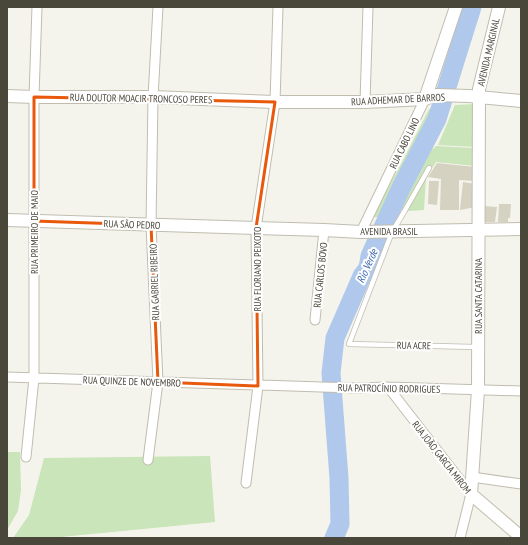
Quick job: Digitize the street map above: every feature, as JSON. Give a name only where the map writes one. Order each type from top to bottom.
[{"type":"street","name":"RUA PRIMEIRO DE MAIO","points":[[26,457],[34,378],[34,97],[37,7]]},
{"type":"street","name":"RUA GABRIEL RIBEIRO","points":[[148,460],[158,382],[151,225],[153,97],[158,7]]},
{"type":"street","name":"RUA FLORIANO PEIXOTO","points":[[246,484],[258,386],[256,228],[275,102],[278,7]]},
{"type":"street","points":[[365,102],[368,7]]},
{"type":"street","name":"RUA CABO LINO","points":[[365,232],[431,97],[456,7]]},
{"type":"street","name":"AVENIDA MARGINAL","points":[[475,97],[479,89],[499,7]]},
{"type":"street","name":"RUA DOUTOR MOACIR TRONCOSO PERES","points":[[7,96],[153,97],[275,102]]},
{"type":"street","name":"RUA ADHEMAR DE BARROS","points":[[275,102],[365,102],[431,97],[475,97],[521,101]]},
{"type":"street","name":"RUA SANTA CATARINA","points":[[471,494],[478,390],[479,230],[475,97]]},
{"type":"street","name":"RUA SÃO PEDRO","points":[[7,220],[256,228]]},
{"type":"street","name":"AVENIDA BRASIL","points":[[256,228],[365,232],[521,229]]},
{"type":"street","name":"RUA CARLOS BOVO","points":[[315,320],[324,230]]},
{"type":"street","name":"RUA QUINZE DE NOVEMBRO","points":[[7,377],[258,386]]},
{"type":"street","name":"RUA PATROCÍNIO RODRIGUES","points":[[258,386],[357,388],[388,387],[521,391]]},
{"type":"street","name":"RUA JOÃO GARCIA MIROM","points":[[388,387],[471,494],[521,537]]},
{"type":"street","points":[[472,477],[521,484]]},
{"type":"street","points":[[460,538],[471,494]]},
{"type":"lane","points":[[389,232],[404,212],[429,168]]},
{"type":"lane","name":"RUA ACRE","points":[[389,232],[349,344],[478,347]]},
{"type":"highlighted area","points":[[34,97],[275,102],[256,228],[258,386],[158,382],[151,225],[34,221]]},
{"type":"green space","points":[[476,104],[475,147],[438,145],[455,105]]},
{"type":"green space","points":[[443,105],[451,106],[432,150],[436,146],[474,148],[475,166],[436,162],[426,178],[424,210],[411,211],[400,209],[397,215],[391,215],[438,121]]},
{"type":"green space","points":[[434,108],[427,127],[382,217],[373,217],[429,109]]},
{"type":"green space","points":[[7,452],[20,452],[21,490],[18,511],[7,530]]},
{"type":"green space","points":[[210,456],[215,522],[51,538],[13,538],[29,515],[44,458]]},
{"type":"building","points":[[437,163],[475,167],[475,181],[459,180],[459,210],[440,210],[441,179],[428,177]]},
{"type":"building","points":[[429,181],[439,181],[437,205],[428,204]]},
{"type":"building","points":[[463,182],[476,184],[476,207],[460,210]]},
{"type":"building","points":[[499,204],[511,204],[510,218],[508,218],[508,222],[498,222]]},
{"type":"building","points":[[484,206],[497,207],[495,222],[483,222]]},
{"type":"waterway","name":"Rio Verde","points":[[334,538],[340,524],[339,478],[331,373],[335,338],[362,276],[368,268],[370,256],[401,188],[437,119],[472,7]]}]
